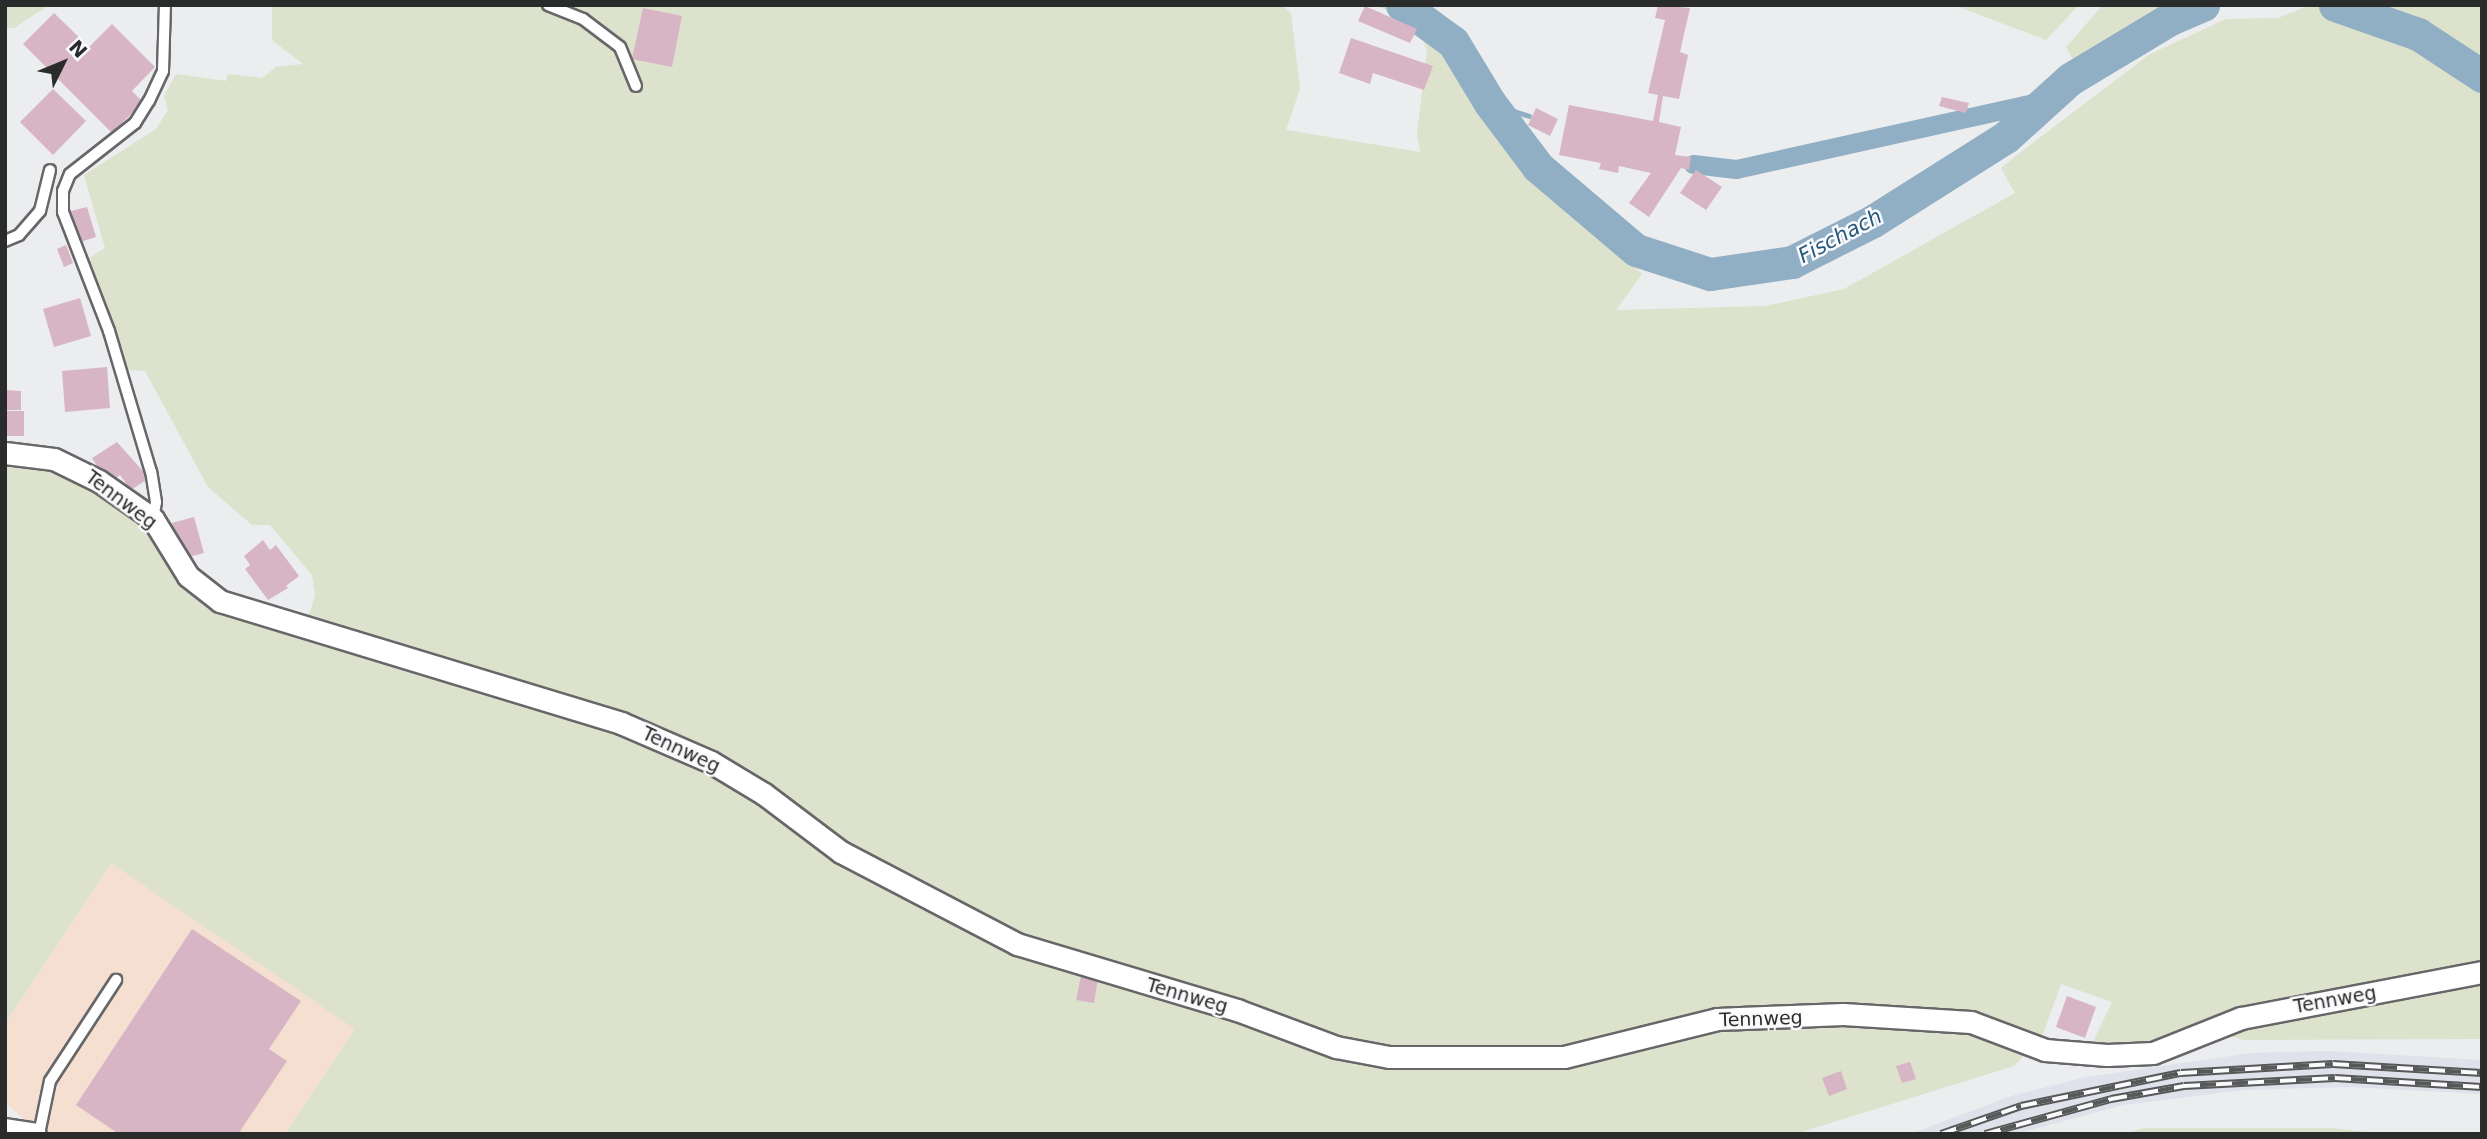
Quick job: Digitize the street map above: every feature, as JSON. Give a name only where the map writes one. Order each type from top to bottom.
[{"type":"street","name":"Tennweg","points":[[5,453],[71,465],[153,519],[188,576],[220,601],[621,723],[711,762],[764,794],[841,852],[1017,944],[1237,1010],[1336,1047],[1389,1057],[1564,1057],[1717,1019],[1843,1014],[1972,1023],[2045,1050],[2107,1055],[2153,1053],[2241,1018],[2482,972]]},
{"type":"street","points":[[5,1129],[37,1134]]},
{"type":"lane","points":[[153,519],[156,502],[151,472],[109,331],[63,212],[63,191],[70,174],[135,123],[149,101],[163,71],[165,5]]},
{"type":"lane","points":[[548,5],[583,19],[620,47],[636,86]]},
{"type":"lane","points":[[5,241],[19,235],[40,211],[50,170]]},
{"type":"lane","points":[[37,1134],[50,1081],[116,980]]},
{"type":"shaded area","points":[[111,863],[356,1029],[285,1134],[42,1134],[5,1103],[5,1024]]},
{"type":"shaded area","points":[[2329,1051],[2482,1060],[2482,1094],[2350,1087],[2244,1090],[2123,1105],[2016,1134],[1910,1134],[2011,1096],[2086,1077],[2252,1053]]},
{"type":"green space","points":[[5,5],[49,5],[14,28],[5,28]]},
{"type":"green space","points":[[272,5],[1282,5],[1291,13],[1300,89],[1286,130],[1420,152],[1417,133],[1427,52],[1420,28],[1376,5],[1431,5],[1445,49],[1503,147],[1642,274],[1616,310],[1765,306],[1844,289],[2015,193],[2001,168],[2150,54],[2226,19],[2278,18],[2311,5],[2482,5],[2482,1039],[2243,1040],[2222,1033],[2114,1049],[2093,1042],[2112,1002],[2061,984],[2043,1034],[2014,1066],[1795,1134],[285,1134],[355,1029],[111,863],[5,1024],[5,460],[70,471],[153,527],[181,574],[293,633],[310,612],[315,595],[312,575],[270,525],[252,525],[208,487],[145,371],[128,370],[88,259],[105,248],[84,175],[156,129],[168,110],[164,96],[176,74],[226,81],[228,74],[262,78],[276,67],[303,64],[272,40]]},
{"type":"green space","points":[[1954,5],[2079,5],[2046,40]]},
{"type":"green space","points":[[2103,5],[2173,5],[2073,59],[2066,47]]},
{"type":"green space","points":[[2144,1128],[2333,1128],[2385,1134],[2125,1134]]},
{"type":"building","points":[[1658,5],[1690,8],[1680,52],[1688,55],[1679,99],[1663,96],[1659,122],[1681,127],[1675,155],[1691,157],[1689,170],[1681,168],[1649,217],[1629,203],[1651,173],[1619,166],[1618,173],[1599,169],[1601,163],[1559,155],[1569,105],[1653,121],[1658,95],[1648,93],[1665,20],[1655,18]]},
{"type":"building","points":[[1365,6],[1417,29],[1410,43],[1358,21]]},
{"type":"building","points":[[643,8],[682,16],[672,67],[632,59]]},
{"type":"building","points":[[54,13],[89,47],[112,24],[155,67],[132,91],[143,102],[112,133],[23,44]]},
{"type":"building","points":[[1351,38],[1433,66],[1424,90],[1373,73],[1370,84],[1339,73]]},
{"type":"building","points":[[53,89],[86,121],[53,155],[20,122]]},
{"type":"building","points":[[1942,97],[1969,103],[1966,113],[1939,106]]},
{"type":"building","points":[[1536,108],[1558,119],[1550,136],[1528,125]]},
{"type":"building","points":[[1696,170],[1722,187],[1706,210],[1680,193]]},
{"type":"building","points":[[87,207],[96,237],[80,242],[71,211]]},
{"type":"building","points":[[66,245],[73,263],[64,267],[57,249]]},
{"type":"building","points":[[80,298],[91,336],[54,347],[43,309]]},
{"type":"building","points":[[107,367],[110,408],[65,412],[62,371]]},
{"type":"building","points":[[5,390],[21,391],[21,410],[5,410]]},
{"type":"building","points":[[5,411],[24,411],[24,436],[5,436]]},
{"type":"building","points":[[117,442],[149,478],[131,490],[120,475],[108,483],[92,458]]},
{"type":"building","points":[[194,517],[204,553],[181,559],[172,523]]},
{"type":"building","points":[[263,540],[270,550],[276,545],[299,576],[286,586],[288,588],[268,600],[245,569],[250,565],[244,556]]},
{"type":"building","points":[[192,929],[301,1001],[269,1049],[287,1061],[240,1131],[245,1134],[119,1134],[76,1105]]},
{"type":"building","points":[[1081,976],[1098,979],[1094,1003],[1076,1000]]},
{"type":"building","points":[[2067,996],[2096,1007],[2085,1038],[2056,1027]]},
{"type":"building","points":[[1910,1062],[1916,1079],[1902,1083],[1896,1066]]},
{"type":"building","points":[[1841,1071],[1847,1089],[1829,1096],[1822,1078]]},
{"type":"waterway","name":"Fischach","points":[[1402,5],[1453,42],[1490,103],[1538,167],[1636,250],[1710,274],[1792,262],[1873,221],[2006,137],[2070,79],[2170,19],[2203,5]]},
{"type":"waterway","name":"Fischach","points":[[2335,5],[2418,34],[2482,76]]},
{"type":"waterway","points":[[1693,164],[1736,169],[2043,101]]},
{"type":"waterway","points":[[1490,103],[1529,116]]},
{"type":"railway","points":[[1941,1134],[2021,1106],[2181,1073],[2333,1064],[2482,1073]]},
{"type":"railway","points":[[1985,1134],[2111,1099],[2184,1086],[2335,1078],[2482,1087]]}]
